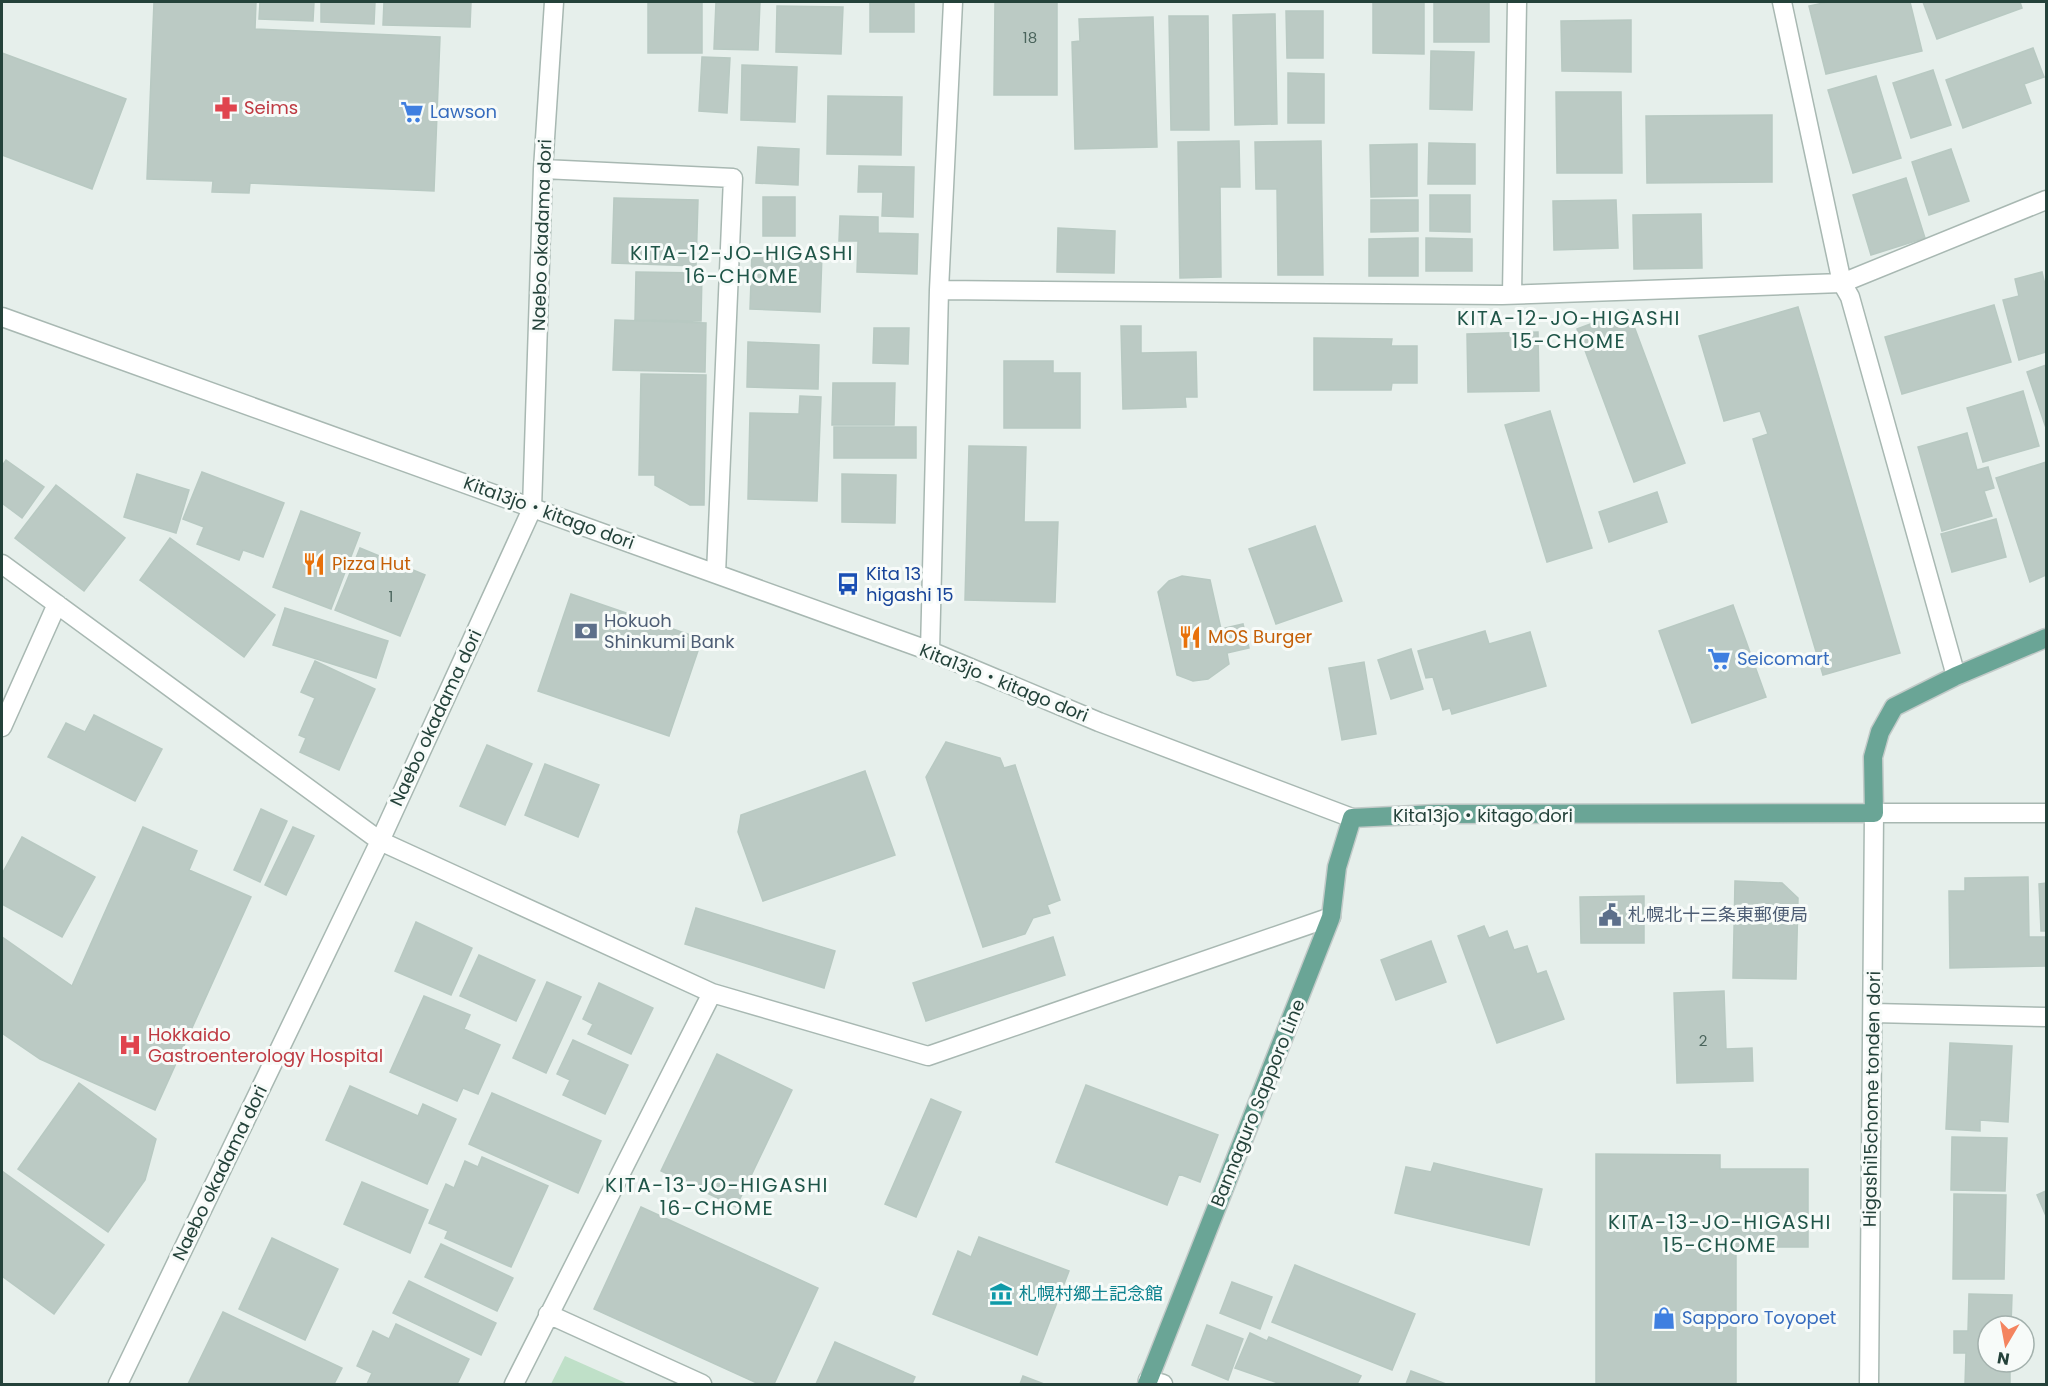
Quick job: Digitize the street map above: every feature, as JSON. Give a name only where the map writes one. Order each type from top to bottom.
[{"type":"main road","points":[[1874,813],[1873,757],[1880,732],[1894,707],[1956,676],[2046,638]]},
{"type":"main road","name":"Kita13jo・kitago dori","points":[[1352,818],[1436,814],[1874,813]]},
{"type":"main road","name":"Bannaguro Sapporo Line","points":[[1153,1383],[1331,917],[1337,867],[1352,818]]},
{"type":"street","name":"Naebo okadama dori","points":[[118,1384],[380,841],[532,509],[543,169],[554,2]]},
{"type":"street","points":[[930,651],[939,290],[953,2]]},
{"type":"street","points":[[1512,294],[1517,2]]},
{"type":"street","points":[[1782,2],[1842,283],[1850,297],[1956,676]]},
{"type":"street","points":[[543,169],[733,178],[716,574]]},
{"type":"street","points":[[939,290],[1512,294],[1842,283],[2046,200]]},
{"type":"street","name":"Kita13jo・kitago dori","points":[[2,318],[930,651],[1099,722],[1352,818]]},
{"type":"street","points":[[2,564],[380,841],[712,993],[928,1056],[1331,917]]},
{"type":"street","points":[[2,727],[57,604]]},
{"type":"street","name":"Kita13jo・kitago dori","points":[[1874,813],[2046,813]]},
{"type":"street","name":"Higashi15chome tonden dori","points":[[1869,1384],[1874,813]]},
{"type":"street","points":[[514,1384],[712,993]]},
{"type":"street","points":[[1873,1013],[2046,1017]]},
{"type":"street","points":[[548,1314],[702,1384]]},
{"type":"green space","points":[[565,1356],[628,1384],[551,1384]]},
{"type":"building","points":[[154,2],[256,2],[255,29],[440,37],[434,191],[250,183],[249,193],[212,192],[213,181],[147,179]]},
{"type":"building","points":[[260,2],[314,2],[313,21],[259,19]]},
{"type":"building","points":[[321,2],[375,2],[374,24],[321,22]]},
{"type":"building","points":[[384,2],[471,2],[470,27],[383,25]]},
{"type":"building","points":[[648,2],[702,2],[702,53],[648,53]]},
{"type":"building","points":[[716,2],[760,2],[758,50],[714,49]]},
{"type":"building","points":[[870,2],[914,2],[914,32],[870,32]]},
{"type":"building","points":[[995,2],[1057,2],[1057,95],[994,95]]},
{"type":"building","points":[[1373,2],[1424,2],[1424,54],[1373,53]]},
{"type":"building","points":[[1434,2],[1489,2],[1489,42],[1434,42]]},
{"type":"building","points":[[1828,2],[1910,2],[1922,51],[1826,74],[1809,6]]},
{"type":"building","points":[[1923,2],[2020,2],[2022,8],[1937,39]]},
{"type":"building","points":[[777,6],[843,7],[841,54],[776,52]]},
{"type":"building","points":[[1286,11],[1323,11],[1323,58],[1287,58]]},
{"type":"building","points":[[1275,14],[1277,124],[1235,125],[1233,15]]},
{"type":"building","points":[[1169,16],[1208,16],[1209,130],[1171,130]]},
{"type":"building","points":[[1153,17],[1157,147],[1075,149],[1072,42],[1080,41],[1079,19]]},
{"type":"building","points":[[1631,20],[1631,72],[1562,71],[1561,21]]},
{"type":"building","points":[[2033,48],[2044,77],[2024,84],[2031,103],[1963,128],[1946,80]]},
{"type":"building","points":[[1431,51],[1474,52],[1472,110],[1430,109]]},
{"type":"building","points":[[2,53],[126,99],[92,189],[2,155]]},
{"type":"building","points":[[702,57],[730,58],[727,113],[699,111]]},
{"type":"building","points":[[742,65],[797,67],[795,122],[741,120]]},
{"type":"building","points":[[1933,70],[1951,125],[1911,138],[1893,83]]},
{"type":"building","points":[[1288,73],[1324,74],[1324,123],[1288,123]]},
{"type":"building","points":[[1876,76],[1901,158],[1853,173],[1828,90]]},
{"type":"building","points":[[1556,92],[1621,92],[1622,173],[1557,173]]},
{"type":"building","points":[[828,96],[902,97],[901,155],[827,154]]},
{"type":"building","points":[[1772,115],[1772,182],[1647,183],[1646,116]]},
{"type":"building","points":[[1239,141],[1240,187],[1220,187],[1221,277],[1180,278],[1178,142]]},
{"type":"building","points":[[1321,141],[1323,275],[1278,275],[1277,189],[1256,189],[1255,142]]},
{"type":"building","points":[[1429,143],[1475,144],[1475,184],[1428,184]]},
{"type":"building","points":[[1417,144],[1417,196],[1371,197],[1370,145]]},
{"type":"building","points":[[758,147],[799,149],[798,185],[756,183]]},
{"type":"building","points":[[1951,149],[1969,201],[1929,215],[1912,162]]},
{"type":"building","points":[[859,166],[914,167],[913,217],[882,216],[883,192],[858,192]]},
{"type":"building","points":[[1906,178],[1925,238],[1871,255],[1853,195]]},
{"type":"building","points":[[1430,195],[1470,195],[1470,232],[1430,231]]},
{"type":"building","points":[[763,197],[795,197],[795,236],[763,236]]},
{"type":"building","points":[[614,198],[698,200],[696,266],[612,263]]},
{"type":"building","points":[[1371,200],[1418,200],[1418,231],[1371,232]]},
{"type":"building","points":[[1616,200],[1618,248],[1554,250],[1553,201]]},
{"type":"building","points":[[1701,214],[1702,268],[1634,269],[1633,215]]},
{"type":"building","points":[[840,216],[878,217],[878,233],[918,234],[917,274],[857,272],[858,241],[839,241]]},
{"type":"building","points":[[1058,228],[1115,231],[1114,273],[1057,272]]},
{"type":"building","points":[[1418,238],[1418,276],[1369,276],[1369,239]]},
{"type":"building","points":[[1426,238],[1472,239],[1472,271],[1426,271]]},
{"type":"building","points":[[752,252],[822,254],[820,312],[750,309]]},
{"type":"building","points":[[636,272],[702,273],[701,321],[635,320]]},
{"type":"building","points":[[2042,272],[2046,289],[2046,352],[2019,360],[2003,300],[2019,296],[2015,279]]},
{"type":"building","points":[[1994,305],[2011,362],[1902,394],[1885,337]]},
{"type":"building","points":[[1798,307],[1900,653],[1823,675],[1753,439],[1768,434],[1760,411],[1724,421],[1699,336]]},
{"type":"building","points":[[1628,310],[1685,463],[1634,482],[1577,329]]},
{"type":"building","points":[[615,320],[706,323],[705,372],[613,370]]},
{"type":"building","points":[[1121,326],[1141,326],[1141,353],[1196,352],[1197,397],[1185,397],[1186,407],[1123,409]]},
{"type":"building","points":[[874,328],[909,328],[908,364],[873,363]]},
{"type":"building","points":[[1538,332],[1539,391],[1468,392],[1467,334]]},
{"type":"building","points":[[1314,338],[1392,339],[1391,346],[1417,346],[1417,383],[1392,383],[1391,390],[1314,390]]},
{"type":"building","points":[[748,342],[819,345],[818,389],[747,387]]},
{"type":"building","points":[[1004,361],[1053,361],[1053,373],[1080,373],[1080,428],[1004,428]]},
{"type":"building","points":[[2046,365],[2046,428],[2027,372]]},
{"type":"building","points":[[641,374],[706,375],[704,505],[690,505],[655,485],[655,475],[639,475]]},
{"type":"building","points":[[833,383],[895,383],[894,425],[832,425]]},
{"type":"building","points":[[2023,391],[2039,446],[1983,462],[1967,408]]},
{"type":"building","points":[[800,396],[821,397],[817,501],[748,499],[750,413],[799,414]]},
{"type":"building","points":[[1550,411],[1592,548],[1547,562],[1505,425]]},
{"type":"building","points":[[834,427],[916,427],[916,458],[834,458]]},
{"type":"building","points":[[1967,433],[1977,470],[1988,467],[1994,488],[1984,491],[1992,516],[1942,531],[1918,447]]},
{"type":"building","points":[[969,446],[1026,447],[1024,522],[1058,522],[1055,602],[965,600]]},
{"type":"building","points":[[6,460],[44,487],[22,518],[2,503],[2,466]]},
{"type":"building","points":[[2046,462],[2046,575],[2030,582],[1996,478]]},
{"type":"building","points":[[202,472],[284,503],[263,557],[243,550],[239,560],[197,544],[204,527],[183,519]]},
{"type":"building","points":[[137,474],[189,490],[176,533],[124,517]]},
{"type":"building","points":[[842,474],[896,475],[895,523],[842,522]]},
{"type":"building","points":[[56,485],[125,538],[84,591],[15,538]]},
{"type":"building","points":[[1657,492],[1667,522],[1609,542],[1599,512]]},
{"type":"building","points":[[301,511],[360,533],[331,609],[273,587]]},
{"type":"building","points":[[1996,519],[2006,557],[1952,572],[1941,534]]},
{"type":"building","points":[[1315,526],[1342,601],[1276,624],[1249,549]]},
{"type":"building","points":[[170,538],[275,615],[244,657],[140,580]]},
{"type":"building","points":[[360,548],[425,575],[400,636],[335,610]]},
{"type":"building","points":[[1182,576],[1210,580],[1221,629],[1243,624],[1249,648],[1227,653],[1229,664],[1208,679],[1193,681],[1177,675],[1158,592],[1169,581]]},
{"type":"building","points":[[571,594],[702,639],[669,736],[538,691]]},
{"type":"building","points":[[1733,605],[1766,697],[1692,723],[1659,631]]},
{"type":"building","points":[[285,608],[388,641],[376,678],[273,645]]},
{"type":"building","points":[[1485,631],[1489,644],[1530,632],[1546,686],[1452,714],[1450,708],[1443,710],[1433,677],[1426,678],[1418,651]]},
{"type":"building","points":[[1411,649],[1423,689],[1391,699],[1378,660]]},
{"type":"building","points":[[315,661],[375,689],[339,770],[300,752],[306,738],[299,735],[315,698],[301,692]]},
{"type":"building","points":[[1364,662],[1376,734],[1342,740],[1329,668]]},
{"type":"building","points":[[94,715],[162,749],[135,801],[48,757],[66,723],[85,732]]},
{"type":"building","points":[[946,742],[1000,758],[1004,768],[1015,765],[1060,900],[1047,905],[1050,913],[1033,918],[1025,934],[983,947],[926,777]]},
{"type":"building","points":[[487,745],[532,764],[505,825],[460,806]]},
{"type":"building","points":[[545,764],[599,785],[578,837],[525,815]]},
{"type":"building","points":[[865,771],[895,855],[763,901],[738,832],[741,815]]},
{"type":"building","points":[[261,809],[287,821],[260,882],[234,870]]},
{"type":"building","points":[[143,827],[197,851],[189,870],[251,897],[155,1110],[40,1059],[2,1033],[2,937],[72,986]]},
{"type":"building","points":[[293,827],[314,836],[286,895],[265,885]]},
{"type":"building","points":[[22,837],[95,877],[62,937],[2,904],[2,874]]},
{"type":"building","points":[[2028,877],[2029,937],[2046,937],[2046,966],[1950,968],[1949,891],[1965,891],[1965,878]]},
{"type":"building","points":[[1735,881],[1782,883],[1798,898],[1796,979],[1733,978]]},
{"type":"building","points":[[2046,883],[2046,931],[2041,931],[2039,884]]},
{"type":"building","points":[[1644,896],[1644,943],[1581,943],[1580,897]]},
{"type":"building","points":[[696,908],[835,951],[824,988],[685,944]]},
{"type":"building","points":[[416,922],[472,948],[451,995],[395,971]]},
{"type":"building","points":[[1484,926],[1489,938],[1507,931],[1514,950],[1527,946],[1537,974],[1546,971],[1564,1019],[1497,1043],[1458,936]]},
{"type":"building","points":[[1053,937],[1065,975],[926,1021],[913,983]]},
{"type":"building","points":[[1431,941],[1446,982],[1396,1000],[1381,960]]},
{"type":"building","points":[[479,955],[535,980],[516,1021],[460,996]]},
{"type":"building","points":[[547,982],[581,997],[546,1073],[513,1058]]},
{"type":"building","points":[[599,983],[653,1008],[631,1054],[588,1034],[593,1024],[583,1019]]},
{"type":"building","points":[[1724,991],[1726,1049],[1752,1048],[1753,1081],[1677,1083],[1674,993]]},
{"type":"building","points":[[424,996],[470,1015],[464,1029],[500,1045],[478,1094],[463,1088],[457,1101],[390,1072]]},
{"type":"building","points":[[573,1040],[628,1065],[605,1114],[563,1095],[570,1080],[557,1074]]},
{"type":"building","points":[[1950,1043],[2012,1046],[2008,1122],[1980,1120],[1980,1131],[1946,1129]]},
{"type":"building","points":[[717,1054],[792,1090],[736,1207],[661,1171]]},
{"type":"building","points":[[79,1083],[156,1139],[145,1180],[108,1232],[18,1169]]},
{"type":"building","points":[[1086,1085],[1218,1135],[1200,1182],[1179,1174],[1167,1205],[1056,1162]]},
{"type":"building","points":[[350,1086],[418,1116],[423,1104],[456,1119],[427,1184],[326,1140]]},
{"type":"building","points":[[492,1093],[601,1141],[578,1193],[469,1144]]},
{"type":"building","points":[[931,1099],[961,1112],[916,1217],[885,1204]]},
{"type":"building","points":[[1952,1137],[2007,1138],[2005,1191],[1951,1190]]},
{"type":"building","points":[[1596,1154],[1720,1155],[1720,1169],[1808,1169],[1808,1247],[1736,1247],[1736,1384],[1596,1384]]},
{"type":"building","points":[[482,1157],[548,1186],[511,1267],[445,1238],[448,1231],[429,1223],[446,1184],[454,1188],[465,1161],[478,1167]]},
{"type":"building","points":[[1434,1163],[1542,1189],[1529,1245],[1395,1213],[1406,1167],[1431,1172]]},
{"type":"building","points":[[2,1171],[104,1245],[54,1314],[2,1276]]},
{"type":"building","points":[[362,1182],[428,1210],[410,1253],[344,1224]]},
{"type":"building","points":[[2046,1191],[2046,1216],[2037,1195]]},
{"type":"building","points":[[1954,1194],[2006,1195],[2004,1279],[1953,1279]]},
{"type":"building","points":[[641,1207],[818,1288],[774,1384],[759,1384],[594,1309]]},
{"type":"building","points":[[979,1237],[1069,1271],[1037,1355],[933,1314],[958,1251],[971,1257]]},
{"type":"building","points":[[272,1238],[338,1269],[305,1340],[239,1309]]},
{"type":"building","points":[[441,1244],[513,1278],[497,1311],[425,1277]]},
{"type":"building","points":[[1295,1265],[1415,1314],[1392,1370],[1272,1322]]},
{"type":"building","points":[[409,1281],[496,1323],[481,1355],[393,1313]]},
{"type":"building","points":[[1232,1282],[1272,1297],[1260,1329],[1220,1313]]},
{"type":"building","points":[[1969,1294],[2012,1295],[2011,1314],[1976,1314],[1976,1374],[2010,1374],[2010,1383],[1965,1384],[1966,1353],[1954,1353],[1954,1331],[1968,1331]]},
{"type":"building","points":[[223,1312],[342,1368],[334,1384],[188,1384]]},
{"type":"building","points":[[396,1324],[469,1359],[457,1384],[367,1384],[372,1373],[357,1366],[373,1331],[389,1339]]},
{"type":"building","points":[[1207,1325],[1243,1339],[1228,1380],[1192,1365]]},
{"type":"building","points":[[1250,1333],[1267,1341],[1269,1337],[1361,1376],[1357,1384],[1281,1384],[1235,1368]]},
{"type":"building","points":[[835,1342],[915,1377],[912,1384],[816,1384]]},
{"type":"building","points":[[1411,1371],[1446,1384],[1406,1384]]},
{"type":"building","points":[[1023,1376],[1044,1384],[1020,1384]]},
{"type":"place","name":"Seims","points":[[226,108]]},
{"type":"place","name":"Lawson","points":[[412,112]]},
{"type":"place","name":"Pizza Hut","points":[[314,564]]},
{"type":"place","name":"Kita 13 higashi 15","points":[[848,584]]},
{"type":"place","name":"Hokuoh Shinkumi Bank","points":[[586,631]]},
{"type":"place","name":"MOS Burger","points":[[1190,637]]},
{"type":"place","name":"Seicomart","points":[[1719,659]]},
{"type":"place","name":"札幌北十三条東郵便局","points":[[1610,915]]},
{"type":"place","name":"Hokkaido Gastroenterology Hospital","points":[[130,1045]]},
{"type":"place","name":"札幌村郷土記念館","points":[[1001,1294]]},
{"type":"place","name":"Sapporo Toyopet","points":[[1664,1318]]},
{"type":"district","name":"KITA-12-JO-HIGASHI 16-CHOME","points":[[742,264]]},
{"type":"district","name":"KITA-12-JO-HIGASHI 15-CHOME","points":[[1569,330]]},
{"type":"district","name":"KITA-13-JO-HIGASHI 16-CHOME","points":[[717,1196]]},
{"type":"district","name":"KITA-13-JO-HIGASHI 15-CHOME","points":[[1720,1234]]}]
